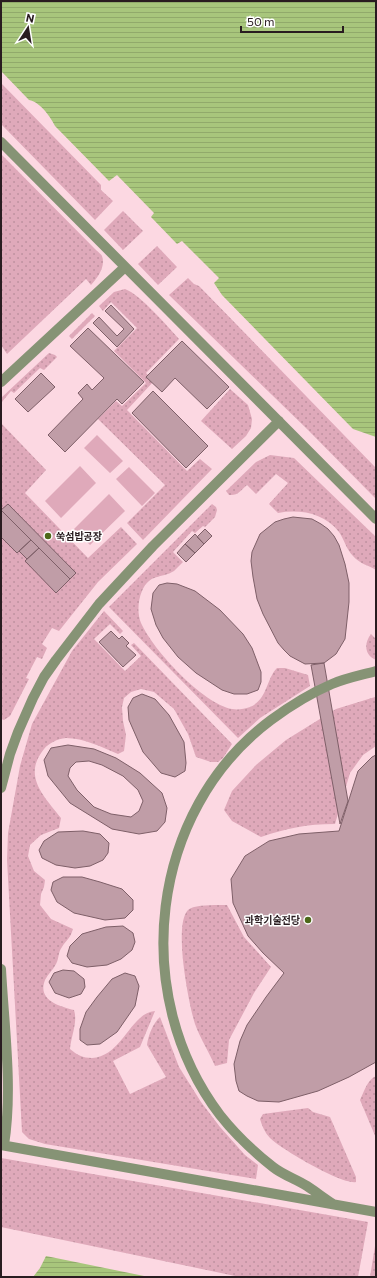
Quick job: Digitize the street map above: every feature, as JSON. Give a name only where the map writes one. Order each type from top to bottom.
[{"type":"street","points":[[1,142],[376,519]]},
{"type":"street","points":[[1,382],[125,268]]},
{"type":"street","points":[[1,788],[10,754],[18,732],[44,677],[56,660],[99,604],[142,558],[278,421]]},
{"type":"street","points":[[333,1204],[307,1186],[274,1168],[246,1143],[221,1116],[198,1082],[181,1043],[169,1001],[165,973],[163,938],[166,906],[172,871],[184,836],[195,808],[223,767],[253,735],[294,704],[332,684],[376,671]]},
{"type":"street","points":[[1,969],[8,1081],[8,1122],[2,1145],[376,1212]]},
{"type":"shaded area","points":[[1,1],[376,1],[376,437],[353,429],[222,295],[214,283],[219,278],[182,241],[177,244],[151,217],[154,213],[117,175],[109,181],[55,126],[44,110],[33,101],[29,100],[1,71]]},
{"type":"shaded area","points":[[1,83],[101,185],[101,190],[113,201],[95,220],[1,124]]},
{"type":"shaded area","points":[[1,154],[101,254],[103,260],[102,268],[91,285],[86,279],[7,354],[1,345]]},
{"type":"shaded area","points":[[123,211],[143,231],[123,250],[104,230]]},
{"type":"shaded area","points":[[157,246],[177,267],[158,285],[138,264]]},
{"type":"shaded area","points":[[188,278],[194,284],[199,286],[376,468],[376,499],[307,429],[169,295]]},
{"type":"shaded area","points":[[125,289],[146,304],[179,339],[146,373],[154,381],[127,410],[187,471],[200,459],[212,469],[143,540],[127,523],[165,485],[98,419],[116,401],[122,406],[146,383],[114,351],[137,328],[111,302],[103,311],[99,306],[114,292]]},
{"type":"shaded area","points":[[92,313],[95,316],[72,339],[69,336]]},
{"type":"shaded area","points":[[49,353],[57,357],[44,370],[40,368],[14,393],[11,391],[1,403],[1,398]]},
{"type":"shaded area","points":[[230,389],[248,405],[252,419],[251,428],[246,436],[232,449],[201,421]]},
{"type":"shaded area","points":[[1,423],[46,470],[25,493],[88,558],[121,527],[137,544],[98,582],[59,631],[52,628],[42,644],[47,648],[42,659],[37,657],[26,678],[29,679],[10,716],[4,720],[1,719]]},
{"type":"shaded area","points":[[97,435],[123,461],[110,473],[84,448]]},
{"type":"shaded area","points":[[270,455],[294,458],[376,537],[376,570],[356,559],[339,532],[326,520],[303,512],[278,513],[269,504],[288,483],[276,474],[256,494],[247,485],[237,494],[229,495],[226,491],[256,462]]},
{"type":"shaded area","points":[[80,466],[96,483],[61,518],[45,501]]},
{"type":"shaded area","points":[[129,467],[155,493],[142,506],[116,479]]},
{"type":"shaded area","points":[[109,494],[125,511],[90,545],[74,529]]},
{"type":"shaded area","points":[[212,504],[217,510],[215,517],[205,527],[203,526],[195,533],[192,531],[173,552],[183,562],[174,571],[156,577],[145,585],[138,607],[141,623],[147,634],[167,661],[194,687],[220,705],[232,709],[243,709],[250,707],[264,694],[273,673],[277,668],[285,668],[308,675],[310,686],[260,718],[238,738],[109,607]]},
{"type":"shaded area","points":[[104,611],[123,631],[120,634],[110,624],[94,639],[125,671],[141,656],[131,645],[134,643],[232,744],[223,758],[218,762],[211,762],[196,757],[188,734],[174,709],[154,692],[141,689],[131,692],[124,698],[122,707],[126,735],[124,751],[118,754],[86,741],[73,738],[59,739],[44,749],[35,768],[35,777],[42,794],[61,818],[59,828],[41,835],[30,845],[28,856],[34,871],[45,880],[40,905],[51,919],[73,929],[70,937],[59,953],[56,964],[45,980],[43,987],[44,993],[56,1004],[74,1010],[75,1024],[70,1049],[83,1057],[92,1058],[103,1055],[111,1050],[119,1043],[139,1019],[146,1014],[155,1011],[140,1047],[113,1061],[130,1094],[166,1077],[147,1045],[151,1030],[160,1017],[179,1067],[201,1102],[220,1127],[245,1155],[258,1165],[256,1179],[45,1144],[29,1139],[22,1132],[7,860],[8,833],[20,766],[32,724],[72,651]]},
{"type":"shaded area","points":[[371,634],[376,639],[376,660],[369,655],[366,648],[367,641]]},
{"type":"shaded area","points":[[375,697],[376,746],[363,755],[350,773],[335,824],[297,827],[261,837],[232,821],[224,810],[232,791],[256,765],[286,740],[336,709]]},
{"type":"shaded area","points":[[207,905],[227,905],[244,937],[271,967],[254,993],[229,1040],[227,1063],[215,1066],[197,1029],[192,1014],[186,984],[182,948],[182,931],[184,918],[188,910],[191,908]]},
{"type":"shaded area","points":[[376,1076],[376,1138],[360,1100],[370,1080]]},
{"type":"shaded area","points":[[308,1108],[313,1112],[330,1117],[356,1177],[356,1182],[338,1178],[286,1150],[268,1136],[260,1119],[263,1114]]},
{"type":"shaded area","points":[[1,1158],[368,1222],[358,1277],[240,1277],[1,1227]]},
{"type":"shaded area","points":[[376,1240],[376,1277],[370,1277]]},
{"type":"shaded area","points":[[46,1256],[149,1277],[33,1277],[40,1268]]},
{"type":"building","points":[[111,305],[134,329],[117,347],[93,323],[99,317],[117,336],[124,329],[105,311]]},
{"type":"building","points":[[88,328],[144,382],[122,404],[117,399],[65,452],[48,435],[83,399],[78,393],[87,384],[92,390],[104,378],[70,346]]},
{"type":"building","points":[[182,341],[229,387],[207,409],[175,378],[162,392],[146,377]]},
{"type":"building","points":[[41,373],[55,387],[28,412],[15,399]]},
{"type":"building","points":[[153,391],[208,446],[186,468],[132,413]]},
{"type":"building","points":[[8,504],[76,573],[70,579],[1,510]]},
{"type":"building","points":[[1,510],[31,540],[17,553],[1,537]]},
{"type":"building","points":[[293,517],[312,519],[328,529],[339,545],[345,564],[349,583],[349,602],[345,639],[336,654],[324,663],[305,664],[290,656],[278,643],[257,599],[251,561],[252,552],[260,534],[275,522]]},
{"type":"building","points":[[205,529],[212,536],[204,544],[197,537]]},
{"type":"building","points":[[195,534],[204,544],[195,553],[185,544]]},
{"type":"building","points":[[31,540],[39,548],[27,559],[19,551]]},
{"type":"building","points":[[185,544],[195,553],[186,562],[177,553]]},
{"type":"building","points":[[39,548],[70,579],[56,593],[25,561]]},
{"type":"building","points":[[167,583],[177,584],[195,591],[220,610],[243,634],[252,648],[261,672],[261,682],[258,690],[247,694],[234,694],[222,690],[196,673],[178,657],[163,638],[156,625],[151,609],[153,593],[159,585]]},
{"type":"building","points":[[111,631],[119,639],[122,636],[129,643],[126,646],[136,655],[123,667],[99,642]]},
{"type":"building","points":[[324,663],[348,801],[340,824],[311,665]]},
{"type":"building","points":[[142,694],[155,699],[169,715],[184,742],[186,763],[185,771],[175,777],[161,773],[143,752],[129,720],[128,707],[133,698]]},
{"type":"building","points":[[68,745],[94,749],[116,758],[140,773],[162,793],[167,808],[165,822],[157,831],[139,834],[112,829],[70,803],[48,776],[44,760],[51,748]],"holes":[[[89,761],[102,765],[123,776],[138,790],[143,801],[139,811],[131,817],[111,814],[94,807],[77,790],[68,776],[70,768],[76,762]]]},
{"type":"building","name":"과학기술전당","points":[[376,755],[376,1062],[349,1077],[318,1091],[279,1102],[258,1101],[239,1091],[234,1064],[240,1041],[247,1025],[284,973],[248,936],[233,903],[231,879],[245,856],[269,841],[299,834],[339,831],[358,771]]},
{"type":"building","points":[[83,831],[100,834],[109,843],[108,853],[103,860],[90,866],[75,868],[56,865],[42,858],[39,850],[44,841],[58,832]]},
{"type":"building","points":[[63,877],[82,877],[122,889],[133,900],[133,910],[125,918],[105,920],[74,913],[57,902],[51,890],[53,882]]},
{"type":"building","points":[[123,926],[133,933],[135,942],[132,950],[121,959],[107,965],[87,967],[72,963],[67,956],[70,946],[82,934],[106,927]]},
{"type":"building","points":[[63,970],[74,971],[84,979],[85,987],[81,994],[69,998],[55,993],[49,982],[54,973]]},
{"type":"building","points":[[125,973],[135,976],[139,986],[135,1006],[117,1032],[100,1044],[87,1045],[80,1040],[80,1029],[86,1012],[112,979]]},
{"type":"place","name":"쑥섬밥공장","points":[[48,536]]},
{"type":"place","name":"과학기술전당","points":[[308,920]]}]
